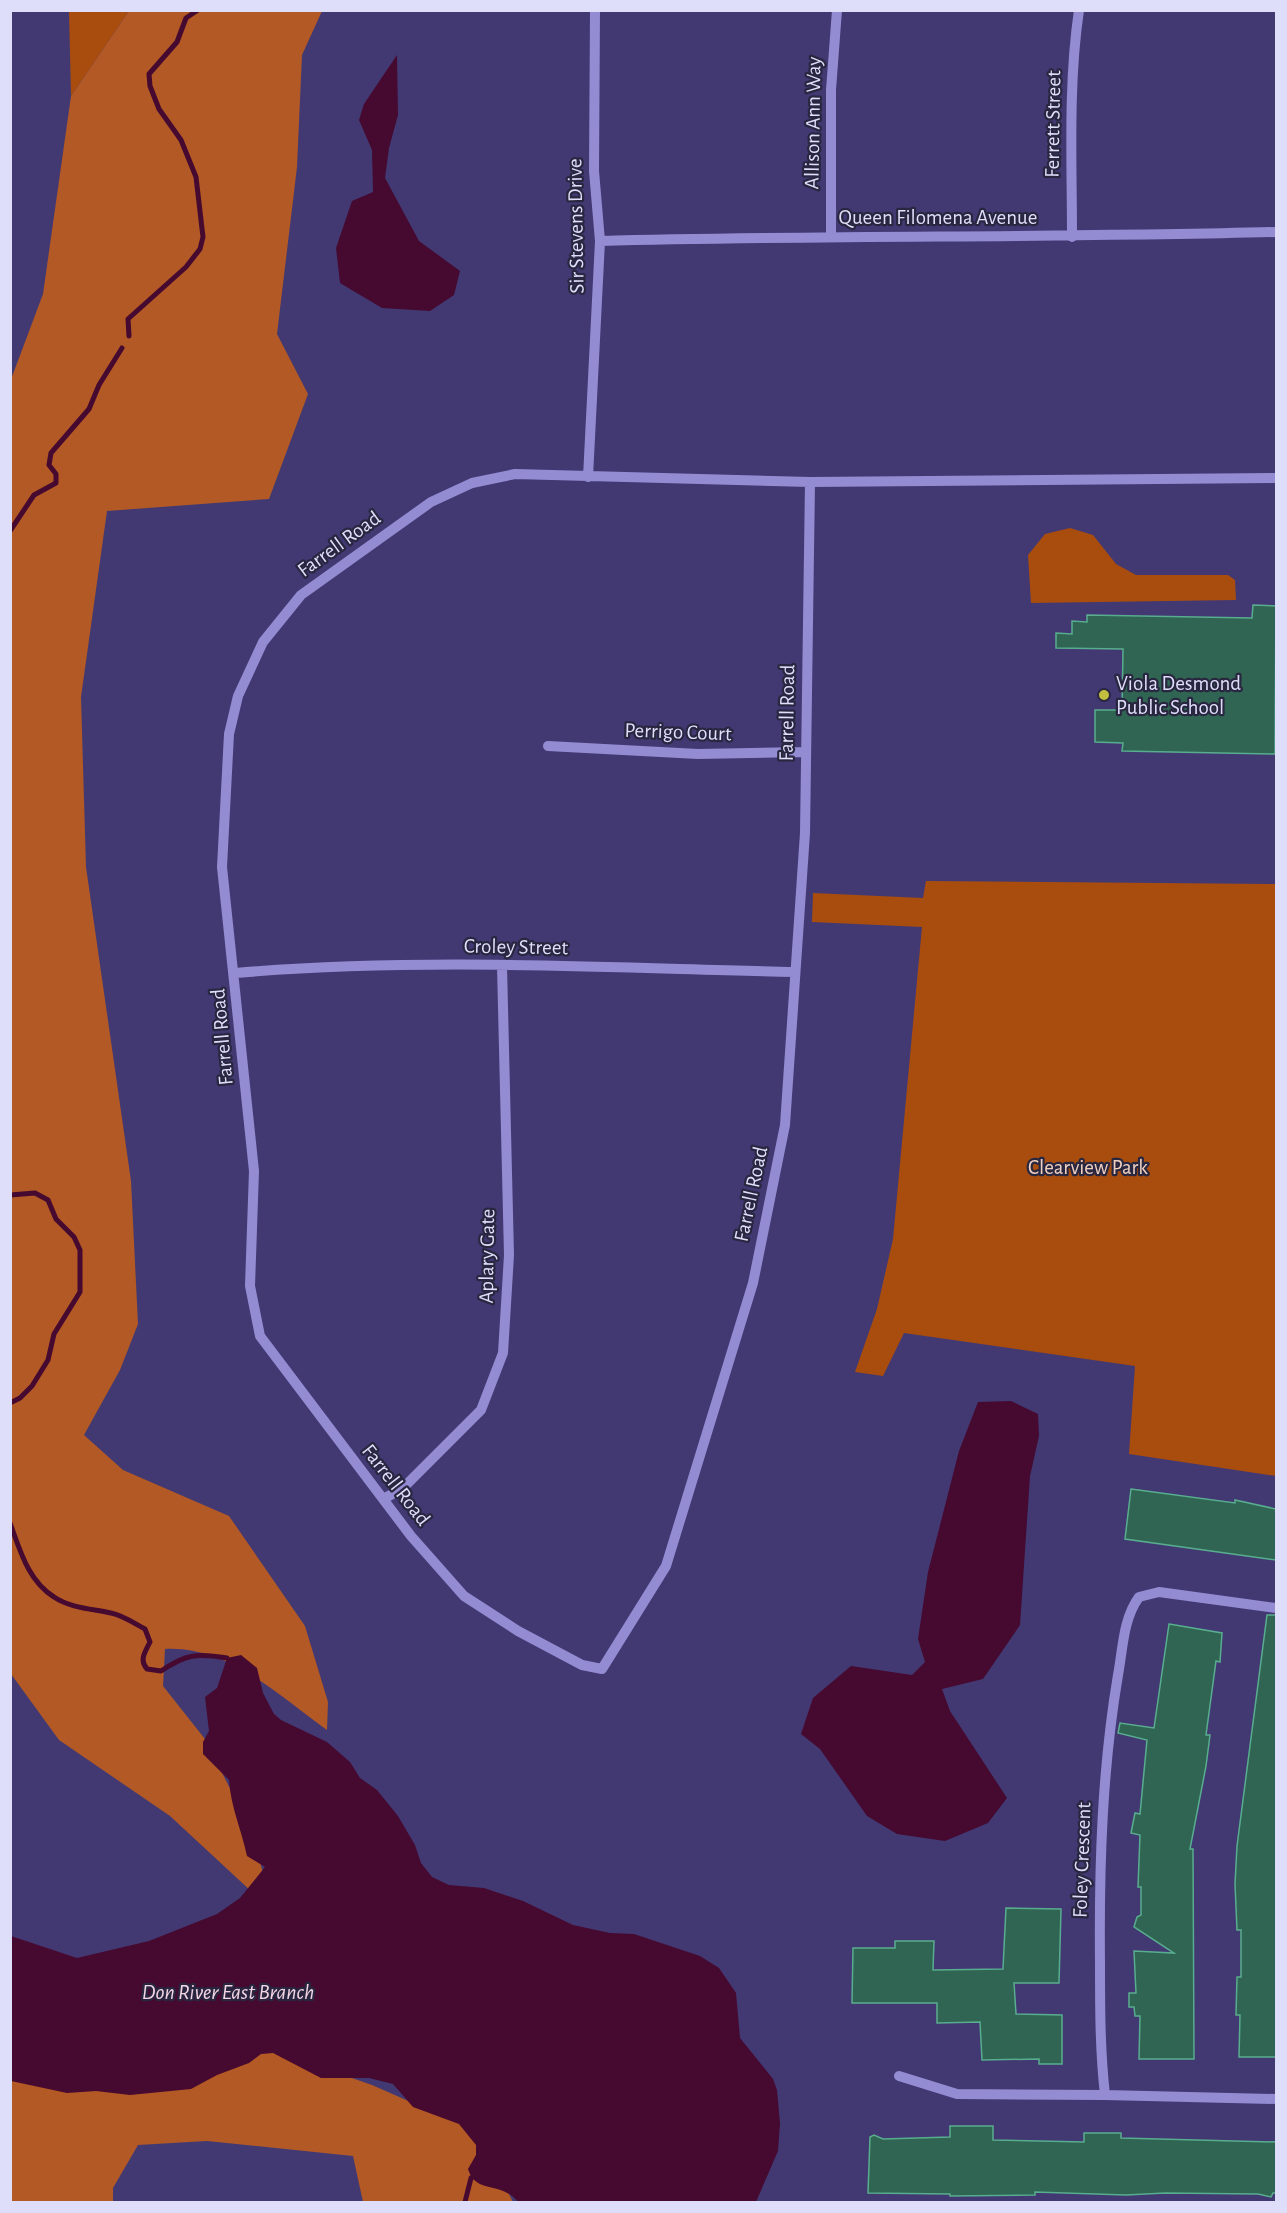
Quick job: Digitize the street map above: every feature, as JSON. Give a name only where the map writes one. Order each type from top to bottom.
[{"type":"street","name":"Sir Stevens Drive","points":[[588,477],[600,241],[594,171],[595,10]]},
{"type":"street","name":"Allison Ann Way","points":[[831,236],[831,90],[837,10]]},
{"type":"street","name":"Ferrett Street","points":[[1072,237],[1073,65],[1079,10]]},
{"type":"street","name":"Queen Filomena Avenue","points":[[600,241],[831,236],[1072,237],[1276,232]]},
{"type":"street","name":"Farrell Road","points":[[810,482],[805,833],[785,1125],[753,1283],[666,1566],[602,1670],[582,1665],[518,1631],[464,1596],[411,1536],[260,1336],[250,1286],[254,1171],[236,973],[222,867],[229,735],[245,677],[274,625],[301,595],[316,583],[431,502],[451,491],[493,477],[515,474],[810,482],[1276,477]]},
{"type":"street","name":"Perrigo Court","points":[[548,746],[698,754],[806,752]]},
{"type":"street","name":"Croley Street","points":[[236,973],[324,966],[502,966],[795,972]]},
{"type":"street","name":"Aplary Gate","points":[[383,1499],[402,1489],[481,1410],[503,1353],[509,1255],[502,966]]},
{"type":"street","name":"Foley Crescent","points":[[1104,2095],[1101,2062],[1099,1884],[1101,1811],[1115,1693],[1129,1611],[1139,1597],[1159,1592],[1276,1608]]},
{"type":"street","points":[[899,2076],[957,2094],[1276,2099]]},
{"type":"green space","points":[[69,11],[129,11],[71,96]]},
{"type":"green space","points":[[1070,528],[1093,535],[1116,564],[1136,575],[1228,575],[1235,580],[1236,600],[1031,603],[1028,555],[1045,534]]},
{"type":"green space","name":"Clearview Park","points":[[926,881],[1276,884],[1276,1476],[1129,1454],[1135,1366],[904,1333],[883,1376],[855,1372],[877,1309],[893,1239],[922,927],[812,922],[813,893],[923,898]]},
{"type":"shaded area","points":[[129,11],[322,11],[302,55],[297,167],[277,334],[308,394],[269,499],[107,511],[81,697],[86,867],[131,1181],[138,1324],[120,1370],[84,1435],[123,1470],[229,1516],[305,1626],[328,1702],[327,1730],[271,1688],[231,1664],[210,1655],[188,1650],[165,1649],[163,1686],[205,1739],[252,1832],[263,1873],[252,1892],[170,1816],[59,1740],[11,1674],[10,382],[43,294],[71,96]]},
{"type":"shaded area","points":[[11,2033],[229,2043],[277,2052],[372,2085],[488,2136],[503,2182],[513,2202],[363,2202],[353,2156],[207,2141],[138,2145],[113,2188],[113,2202],[11,2202]]},
{"type":"water","points":[[397,55],[398,115],[389,148],[385,178],[419,241],[460,271],[454,295],[430,311],[382,308],[340,283],[336,248],[352,201],[373,192],[372,150],[359,120],[364,104]]},
{"type":"water","points":[[1011,1401],[1038,1414],[1039,1436],[1030,1476],[1020,1625],[983,1679],[942,1689],[950,1711],[1007,1798],[988,1823],[945,1841],[897,1834],[867,1816],[820,1749],[801,1734],[813,1698],[851,1666],[912,1675],[925,1662],[918,1639],[928,1572],[959,1451],[978,1402]]},
{"type":"water","points":[[241,1655],[257,1668],[263,1693],[274,1714],[281,1720],[327,1742],[350,1762],[360,1778],[377,1790],[398,1816],[415,1845],[421,1863],[432,1877],[449,1885],[484,1888],[523,1901],[573,1925],[610,1933],[634,1934],[700,1956],[719,1968],[736,1993],[740,2038],[773,2079],[777,2090],[780,2123],[778,2151],[756,2202],[518,2202],[504,2191],[483,2185],[472,2177],[468,2169],[476,2155],[476,2145],[459,2124],[413,2107],[393,2084],[369,2078],[321,2078],[273,2053],[261,2054],[249,2063],[217,2075],[191,2089],[130,2095],[96,2091],[67,2093],[11,2081],[11,1936],[77,1958],[149,1941],[217,1914],[240,1898],[265,1867],[247,1856],[234,1809],[229,1780],[203,1754],[203,1742],[209,1731],[205,1697],[217,1688],[227,1658]]},
{"type":"building","points":[[1253,605],[1276,606],[1275,754],[1122,751],[1123,743],[1095,742],[1095,710],[1122,710],[1123,649],[1056,648],[1056,633],[1072,634],[1072,621],[1087,622],[1087,615],[1252,618]]},
{"type":"building","points":[[1131,1489],[1235,1503],[1235,1500],[1276,1509],[1276,1560],[1125,1539]]},
{"type":"building","points":[[1267,1615],[1276,1615],[1276,2057],[1239,2057],[1240,2015],[1236,2015],[1237,1977],[1241,1977],[1241,1930],[1237,1930],[1235,1884],[1237,1846]]},
{"type":"building","points":[[1169,1624],[1222,1633],[1220,1662],[1216,1661],[1206,1735],[1210,1735],[1206,1766],[1190,1849],[1193,1849],[1194,2059],[1139,2059],[1140,2016],[1135,2016],[1134,2007],[1129,2007],[1129,1993],[1136,1993],[1134,1951],[1174,1953],[1134,1927],[1137,1917],[1141,1915],[1141,1887],[1138,1887],[1140,1835],[1131,1833],[1135,1813],[1140,1814],[1147,1740],[1118,1733],[1120,1723],[1154,1728]]},
{"type":"building","points":[[1006,1908],[1061,1909],[1059,1983],[1014,1983],[1016,2014],[1062,2015],[1062,2064],[1039,2064],[1039,2059],[982,2060],[980,2022],[937,2023],[937,2003],[852,2003],[853,1948],[895,1948],[895,1941],[934,1941],[933,1970],[1003,1969]]},
{"type":"building","points":[[950,2126],[993,2126],[993,2140],[1084,2142],[1084,2133],[1121,2133],[1121,2138],[1276,2142],[1276,2193],[1273,2193],[1271,2197],[1258,2194],[1165,2193],[1126,2195],[1035,2192],[1035,2195],[950,2196],[950,2194],[868,2193],[870,2137],[874,2135],[883,2139],[950,2137]]},
{"type":"waterway","points":[[129,336],[128,319],[186,267],[200,249],[203,237],[196,177],[181,140],[159,109],[150,86],[149,74],[177,42],[186,18],[198,10]]},
{"type":"waterway","points":[[10,531],[34,495],[56,483],[56,474],[49,465],[51,453],[89,409],[99,385],[122,348]]},
{"type":"waterway","points":[[10,1195],[35,1193],[48,1200],[56,1219],[74,1237],[80,1250],[80,1292],[54,1334],[48,1360],[32,1386],[20,1398],[10,1403]]},
{"type":"waterway","points":[[10,1523],[31,1574],[45,1590],[67,1604],[115,1614],[145,1629],[150,1642],[143,1659],[147,1669],[161,1671],[192,1656],[227,1658]]},
{"type":"waterway","name":"Don River East Branch","points":[[465,2202],[471,2178],[476,2175]]},
{"type":"place","name":"Viola Desmond Public School","points":[[1104,695]]}]
